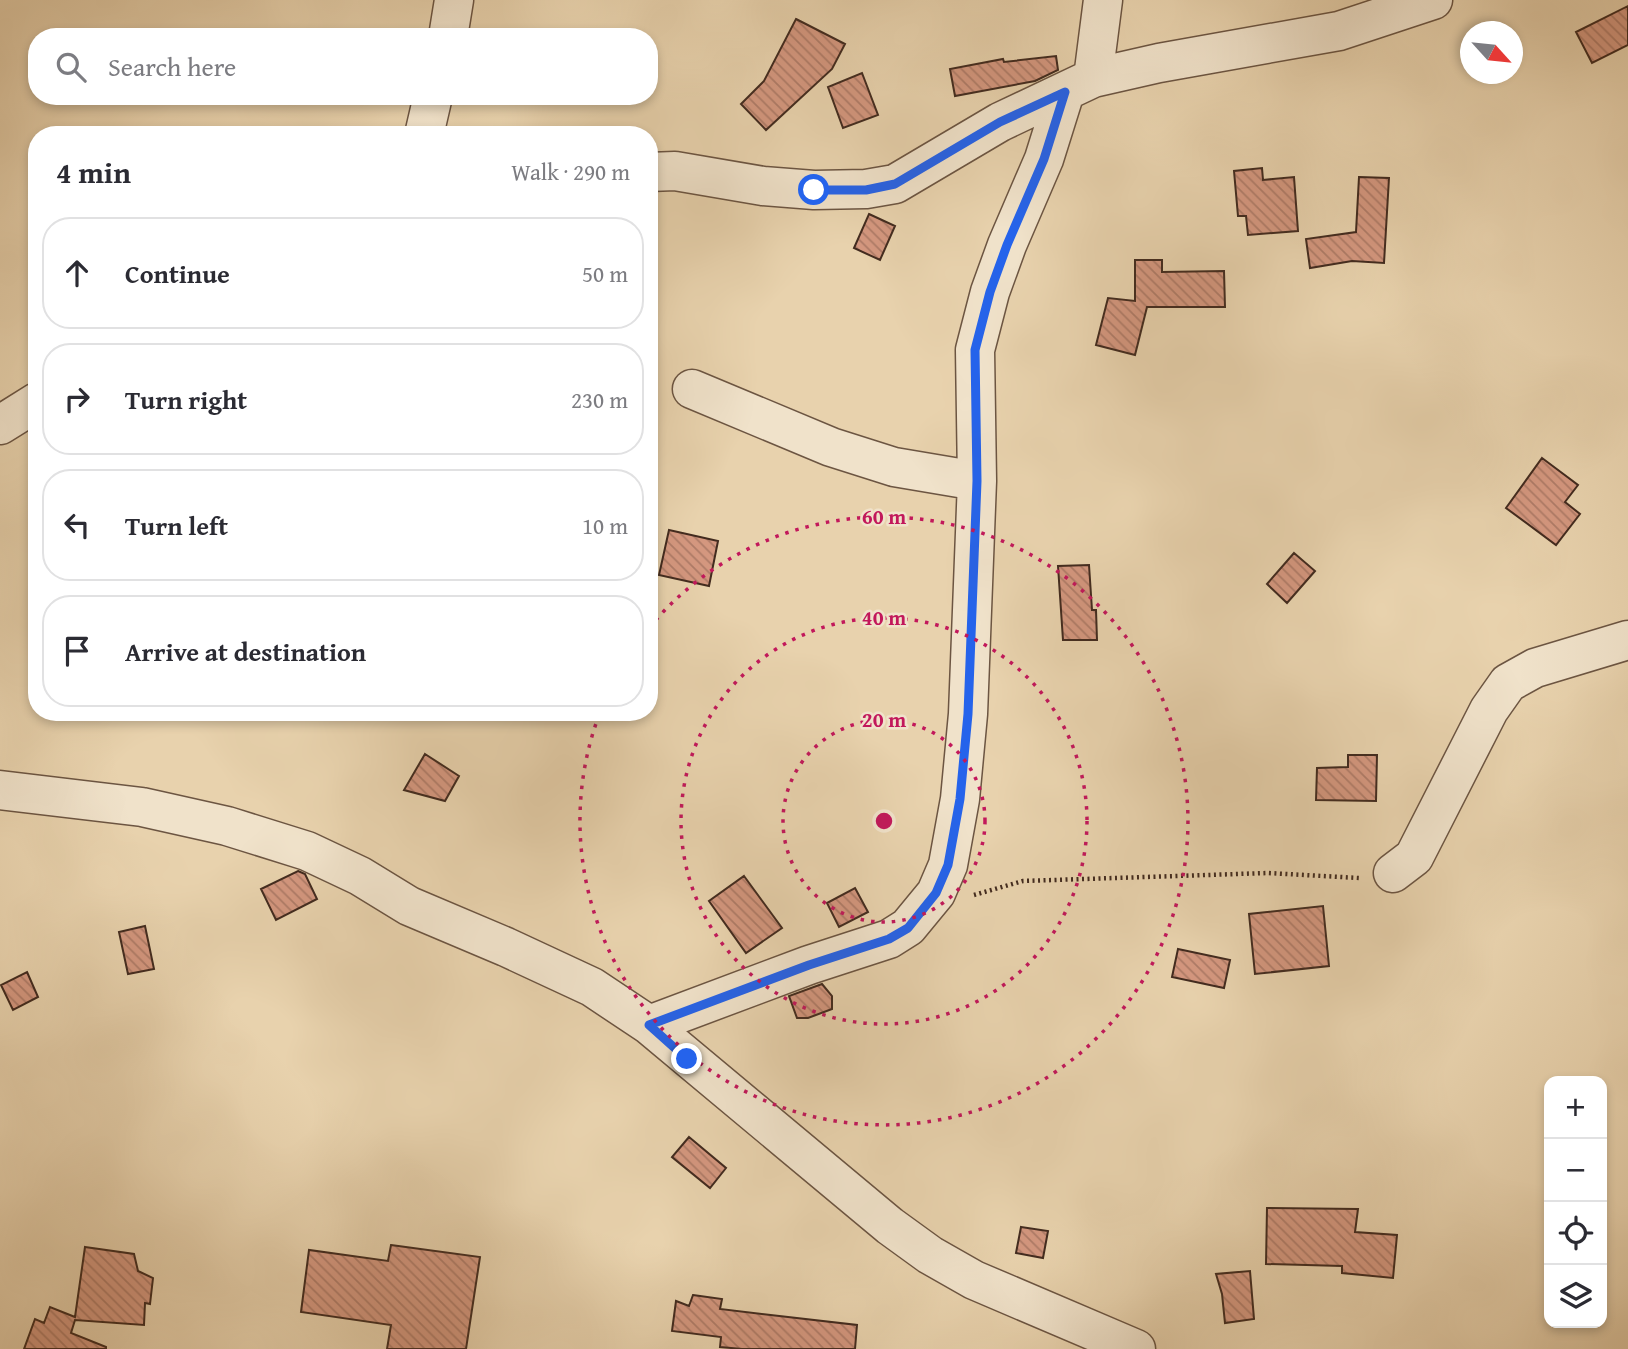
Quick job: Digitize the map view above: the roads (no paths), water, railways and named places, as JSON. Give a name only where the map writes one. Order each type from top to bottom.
[{"type":"street","points":[[449,28],[454,0]]},
{"type":"street","points":[[649,1025],[809,965],[889,939],[908,928],[936,893],[948,865],[960,799],[968,714],[977,481],[975,350],[990,292],[1007,245],[1079,85],[1103,0]]},
{"type":"street","points":[[658,172],[675,171],[763,186],[814,190],[866,190],[895,184],[1000,122],[1079,85],[1158,63],[1339,31],[1433,0]]},
{"type":"street","points":[[426,126],[431,105]]},
{"type":"street","points":[[692,389],[831,447],[894,467],[977,481]]},
{"type":"street","points":[[0,425],[28,408]]},
{"type":"street","points":[[1393,873],[1414,857],[1489,710],[1508,683],[1535,668],[1628,640]]},
{"type":"street","points":[[0,790],[142,807],[227,826],[307,851],[360,876],[409,906],[592,987],[649,1025],[891,1226],[930,1255],[974,1280],[1136,1349]]}]
